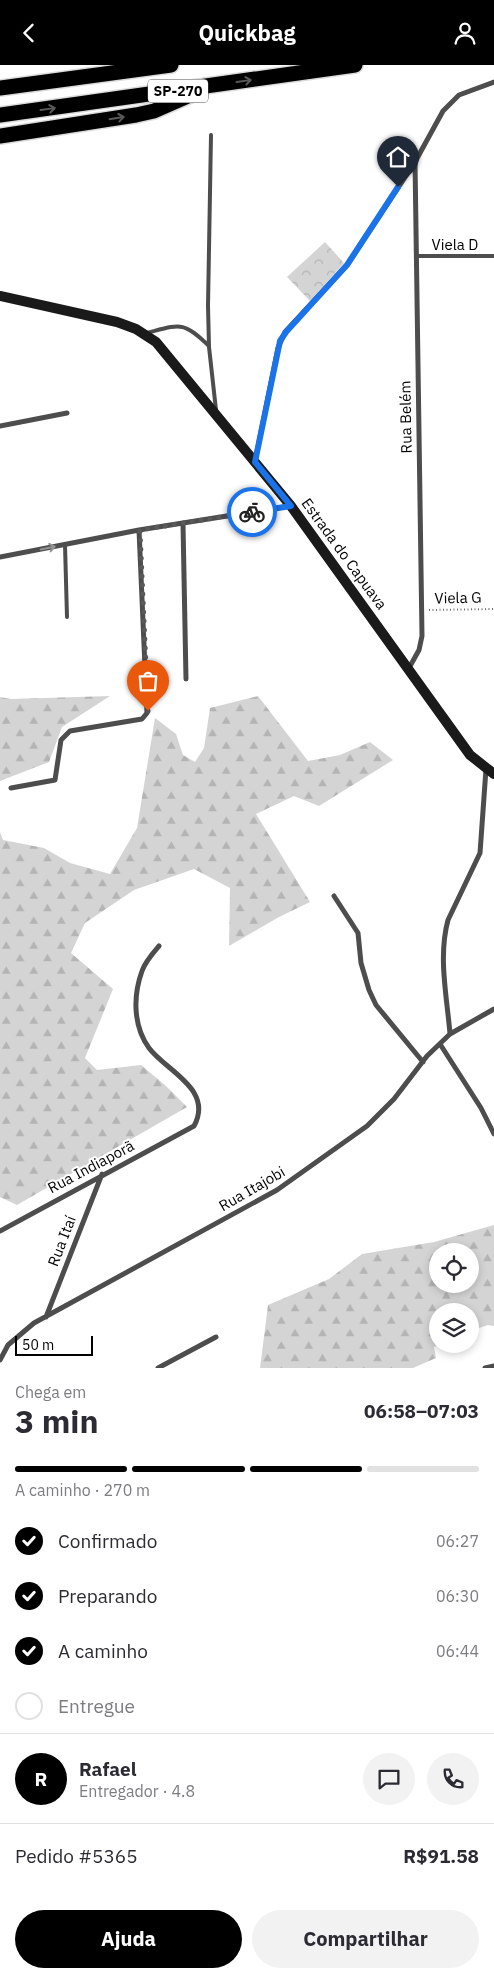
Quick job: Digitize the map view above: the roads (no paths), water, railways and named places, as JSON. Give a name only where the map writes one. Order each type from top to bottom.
[{"type":"highway","name":"SP-270","points":[[0,88],[171,65]]},
{"type":"highway","name":"SP-270","points":[[0,115],[355,65]]},
{"type":"highway","points":[[0,136],[154,111],[209,87]]},
{"type":"street","points":[[25,85],[113,65]]},
{"type":"street","points":[[255,462],[280,341],[347,265],[415,162],[443,111],[458,95],[494,82]]},
{"type":"street","name":"Rua Belém","points":[[409,668],[422,642],[415,162]]},
{"type":"street","name":"Estrada do Capuava","points":[[0,296],[117,322],[144,333],[156,342],[291,506],[470,755],[490,772]]},
{"type":"street","points":[[0,426],[67,413]]},
{"type":"street","points":[[0,557],[140,530],[291,506]]},
{"type":"street","points":[[183,524],[186,679]]},
{"type":"street","points":[[11,788],[55,780],[61,740],[70,731],[142,719],[147,713],[140,530]]},
{"type":"street","points":[[450,1034],[444,963],[446,930],[451,914],[480,853],[490,772]]},
{"type":"street","points":[[334,896],[358,933],[361,963],[369,990],[376,1005],[423,1062]]},
{"type":"street","name":"Rua Indiaporã","points":[[0,1231],[102,1174],[194,1127],[199,1110],[196,1099],[179,1074],[149,1047],[138,1027],[136,1002],[142,970],[159,946]]},
{"type":"street","name":"Rua Itajobi","points":[[0,1360],[8,1345],[34,1323],[278,1191],[367,1126],[394,1099],[423,1062],[450,1034],[494,1009]]},
{"type":"street","points":[[440,1044],[494,1134]]},
{"type":"street","name":"Rua Itaí","points":[[46,1317],[102,1174]]},
{"type":"street","points":[[158,1368],[216,1337]]},
{"type":"street","points":[[485,1368],[494,1365]]},
{"type":"lane","points":[[211,135],[208,306],[209,347],[216,414]]},
{"type":"lane","name":"Viela D","points":[[416,256],[494,256]]},
{"type":"lane","points":[[144,333],[168,327],[185,327],[192,330],[209,347]]},
{"type":"lane","points":[[65,545],[67,617]]}]
